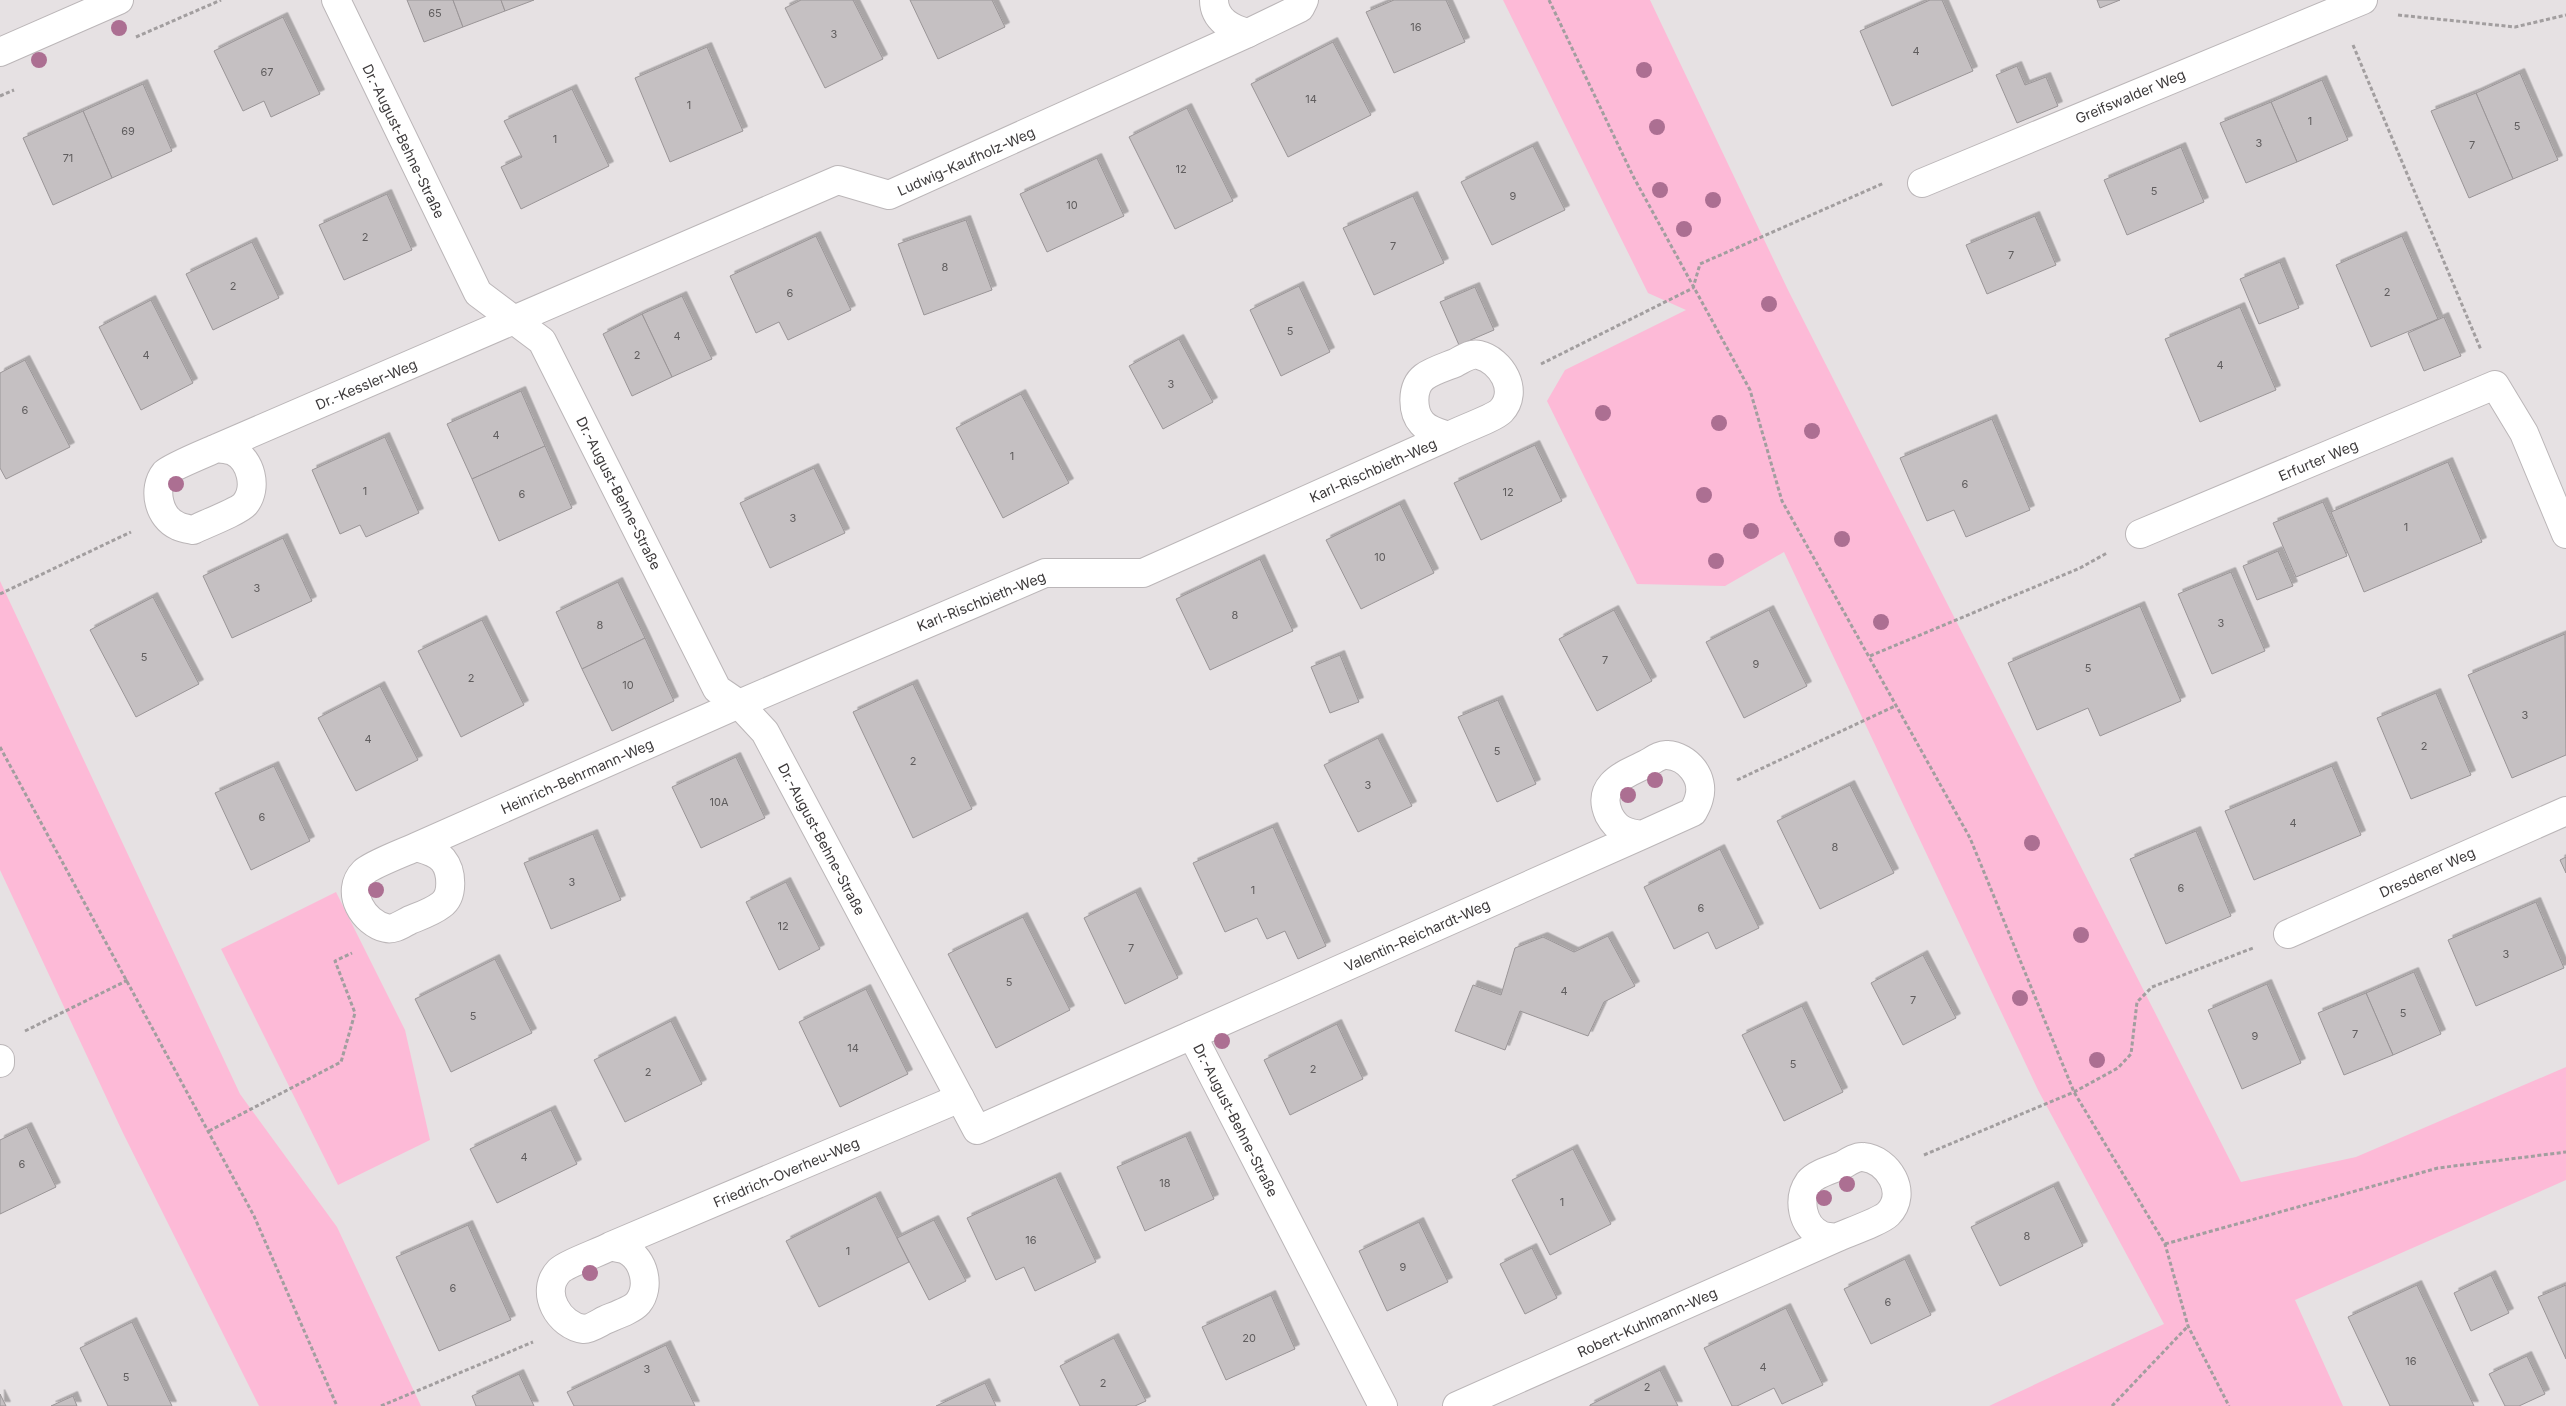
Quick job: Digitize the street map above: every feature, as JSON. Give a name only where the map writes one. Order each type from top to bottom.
[{"type":"street","points":[[0,52],[119,0]]},
{"type":"street","name":"Dr.-August-Behne-Straße","points":[[336,0],[478,292],[542,341],[718,689],[739,704],[765,732],[977,1130],[1192,1035],[1383,1406]]},
{"type":"street","points":[[1214,0],[1220,19],[1233,30],[1248,33]]},
{"type":"street","name":"Ludwig-Kaufholz-Weg","points":[[514,320],[838,180],[889,195],[1248,33],[1300,8],[1304,0]]},
{"type":"street","name":"Greifswalder Weg","points":[[1922,183],[2363,0]]},
{"type":"street","name":"Dr.-Kessler-Weg","points":[[165,516],[159,502],[159,486],[166,472],[514,320]]},
{"type":"street","name":"Karl-Rischbieth-Weg","points":[[739,704],[1045,573],[1142,573],[1449,436],[1501,411],[1507,397],[1508,381],[1501,367],[1489,357],[1474,354],[1422,378],[1415,392],[1415,408],[1421,422],[1434,432],[1449,436]]},
{"type":"street","points":[[2495,385],[2524,433],[2566,534]]},
{"type":"street","name":"Erfurter Weg","points":[[2140,534],[2495,385]]},
{"type":"street","points":[[165,516],[177,526],[193,530],[244,505],[251,491],[252,475],[245,461],[233,451],[218,448]]},
{"type":"street","name":"Heinrich-Behrmann-Weg","points":[[376,926],[364,916],[357,902],[357,886],[364,872],[416,847],[739,704]]},
{"type":"street","points":[[1642,835],[1626,833],[1614,824],[1607,809],[1607,794],[1614,780],[1666,754],[1681,758],[1693,768],[1700,782],[1700,798]]},
{"type":"street","name":"Valentin-Reichardt-Weg","points":[[1192,1035],[1693,812],[1700,798]]},
{"type":"street","name":"Dresdener Weg","points":[[2288,934],[2566,811]]},
{"type":"street","points":[[376,926],[391,929],[443,905],[450,891],[450,875],[444,861],[431,851],[416,847]]},
{"type":"street","name":"Friedrich-Overheu-Weg","points":[[571,1326],[558,1315],[552,1301],[552,1285],[559,1271],[611,1246],[960,1098]]},
{"type":"street","points":[[1836,1238],[1821,1235],[1809,1225],[1802,1211],[1803,1195],[1810,1181],[1861,1156],[1876,1160],[1889,1170]]},
{"type":"street","name":"Robert-Kuhlmann-Weg","points":[[1457,1406],[1888,1214],[1895,1200],[1895,1184],[1889,1170]]},
{"type":"street","points":[[571,1326],[586,1329],[638,1304],[645,1290],[645,1275],[638,1261],[626,1250],[611,1246]]},
{"type":"path","points":[[1549,0],[1633,176],[1750,390],[1782,501],[1970,838],[2074,1092],[2165,1244],[2188,1326],[2229,1406]]},
{"type":"path","points":[[2338,9],[2495,385]]},
{"type":"path","points":[[2397,15],[2515,27],[2566,15]]},
{"type":"path","points":[[1508,381],[1693,288],[1700,264],[1884,183],[1922,183]]},
{"type":"path","points":[[0,594],[165,516]]},
{"type":"path","points":[[1870,656],[2080,568],[2140,534]]},
{"type":"path","points":[[1700,798],[1895,706]]},
{"type":"path","points":[[0,747],[128,980],[254,1216],[337,1406]]},
{"type":"path","points":[[209,1131],[341,1062],[355,1013],[336,961],[362,948],[376,926]]},
{"type":"path","points":[[1889,1170],[2074,1092],[2118,1068],[2131,1054],[2137,1002],[2152,987],[2288,934]]},
{"type":"path","points":[[17,1035],[128,980]]},
{"type":"path","points":[[2165,1244],[2438,1168],[2566,1152]]},
{"type":"path","points":[[381,1406],[571,1326]]},
{"type":"path","points":[[2112,1406],[2188,1326]]},
{"type":"shaded area","points":[[1503,0],[1650,0],[1788,290],[2241,1182],[2356,1157],[2566,1067],[2566,1180],[2295,1300],[2343,1406],[1989,1406],[2164,1324],[2038,1090],[1784,552],[1725,586],[1637,584],[1547,401],[1565,370],[1686,310],[1648,293]]},
{"type":"shaded area","points":[[0,581],[240,1094],[337,1227],[421,1406],[259,1406],[123,1133],[0,870]]},
{"type":"shaded area","points":[[336,892],[405,1030],[430,1140],[338,1185],[221,949]]},
{"type":"building","points":[[407,0],[453,0],[463,27],[424,42]]},
{"type":"building","points":[[453,0],[501,0],[505,11],[463,27]]},
{"type":"building","points":[[501,0],[534,0],[505,11]]},
{"type":"building","points":[[801,0],[853,0],[883,59],[825,88],[785,8]]},
{"type":"building","points":[[910,0],[992,0],[1005,27],[938,59]]},
{"type":"building","points":[[1394,0],[1446,0],[1465,42],[1394,73],[1366,12]]},
{"type":"building","points":[[1930,0],[1942,0],[1973,71],[1892,106],[1860,31]]},
{"type":"building","points":[[2097,0],[2120,0],[2100,8]]},
{"type":"building","points":[[283,17],[320,94],[271,117],[264,101],[243,111],[214,51]]},
{"type":"building","points":[[1333,42],[1371,115],[1288,157],[1251,84]]},
{"type":"building","points":[[707,47],[743,131],[670,162],[635,78]]},
{"type":"building","points":[[2017,66],[2025,85],[2046,77],[2058,106],[2017,123],[1996,75]]},
{"type":"building","points":[[2520,73],[2558,160],[2513,179],[2476,93]]},
{"type":"building","points":[[2322,80],[2348,140],[2297,162],[2271,102]]},
{"type":"building","points":[[143,84],[172,151],[112,178],[83,111]]},
{"type":"building","points":[[572,89],[609,166],[521,209],[501,167],[522,157],[504,121]]},
{"type":"building","points":[[2476,93],[2513,179],[2469,198],[2431,111]]},
{"type":"building","points":[[2271,102],[2297,162],[2246,183],[2220,123]]},
{"type":"building","points":[[1187,108],[1233,201],[1175,229],[1129,137]]},
{"type":"building","points":[[83,111],[112,178],[53,205],[23,138]]},
{"type":"building","points":[[1533,146],[1565,210],[1492,245],[1461,182]]},
{"type":"building","points":[[2181,147],[2204,202],[2127,235],[2104,180]]},
{"type":"building","points":[[1097,158],[1124,216],[1047,252],[1020,194]]},
{"type":"building","points":[[387,194],[412,250],[344,280],[319,225]]},
{"type":"building","points":[[1413,196],[1444,263],[1374,295],[1343,228]]},
{"type":"building","points":[[2035,216],[2056,265],[1987,294],[1966,245]]},
{"type":"building","points":[[966,220],[992,290],[924,315],[898,244]]},
{"type":"building","points":[[816,236],[851,310],[788,340],[779,322],[756,333],[730,276]]},
{"type":"building","points":[[2402,236],[2438,319],[2371,347],[2336,265]]},
{"type":"building","points":[[252,242],[279,298],[213,330],[186,274]]},
{"type":"building","points":[[2280,262],[2299,308],[2259,324],[2240,279]]},
{"type":"building","points":[[1299,286],[1330,352],[1281,376],[1250,310]]},
{"type":"building","points":[[1475,287],[1494,330],[1459,345],[1440,302]]},
{"type":"building","points":[[682,296],[712,359],[672,377],[642,314]]},
{"type":"building","points":[[151,300],[193,383],[141,410],[99,327]]},
{"type":"building","points":[[2240,307],[2276,390],[2200,422],[2165,339]]},
{"type":"building","points":[[642,314],[672,377],[632,396],[603,334]]},
{"type":"building","points":[[2444,317],[2461,356],[2424,371],[2408,333]]},
{"type":"building","points":[[1179,339],[1213,402],[1163,429],[1129,366]]},
{"type":"building","points":[[25,360],[70,447],[6,479],[0,468],[0,373]]},
{"type":"building","points":[[521,391],[545,446],[472,479],[447,424]]},
{"type":"building","points":[[1021,394],[1069,483],[1003,518],[956,428]]},
{"type":"building","points":[[1992,419],[2030,510],[1966,537],[1954,510],[1927,521],[1900,458]]},
{"type":"building","points":[[385,437],[419,513],[366,537],[360,525],[340,534],[312,470]]},
{"type":"building","points":[[1535,445],[1562,501],[1481,540],[1454,483]]},
{"type":"building","points":[[545,446],[572,508],[499,541],[472,479]]},
{"type":"building","points":[[2448,462],[2482,542],[2364,592],[2331,512]]},
{"type":"building","points":[[814,468],[845,533],[770,568],[740,503]]},
{"type":"building","points":[[2323,502],[2347,556],[2296,577],[2273,523]]},
{"type":"building","points":[[1400,504],[1434,573],[1361,609],[1326,540]]},
{"type":"building","points":[[283,538],[312,601],[232,638],[203,576]]},
{"type":"building","points":[[2278,551],[2293,586],[2257,600],[2243,566]]},
{"type":"building","points":[[1260,559],[1293,631],[1210,670],[1176,599]]},
{"type":"building","points":[[2231,572],[2265,651],[2212,674],[2178,594]]},
{"type":"building","points":[[618,582],[645,638],[582,669],[556,612]]},
{"type":"building","points":[[153,597],[199,684],[136,717],[90,630]]},
{"type":"building","points":[[2140,606],[2181,701],[2100,736],[2088,708],[2037,730],[2008,663]]},
{"type":"building","points":[[1614,610],[1652,681],[1597,711],[1559,639]]},
{"type":"building","points":[[1769,610],[1807,686],[1744,718],[1706,642]]},
{"type":"building","points":[[482,620],[524,705],[461,737],[418,651]]},
{"type":"building","points":[[2565,634],[2566,755],[2512,778],[2468,675]]},
{"type":"building","points":[[645,638],[674,701],[612,731],[582,669]]},
{"type":"building","points":[[1340,655],[1359,702],[1330,713],[1311,667]]},
{"type":"building","points":[[913,684],[972,809],[913,838],[853,712]]},
{"type":"building","points":[[380,686],[418,760],[356,791],[318,718]]},
{"type":"building","points":[[2436,693],[2471,775],[2411,799],[2377,718]]},
{"type":"building","points":[[1498,700],[1536,784],[1497,802],[1458,717]]},
{"type":"building","points":[[1378,738],[1412,806],[1358,832],[1324,765]]},
{"type":"building","points":[[736,757],[765,818],[701,848],[672,787]]},
{"type":"building","points":[[274,766],[310,841],[251,870],[215,793]]},
{"type":"building","points":[[2332,766],[2361,835],[2254,880],[2225,811]]},
{"type":"building","points":[[1850,785],[1894,873],[1820,909],[1777,821]]},
{"type":"building","points":[[1273,827],[1326,946],[1298,959],[1285,931],[1267,939],[1257,918],[1225,932],[1193,863]]},
{"type":"building","points":[[2196,831],[2231,916],[2166,944],[2130,859]]},
{"type":"building","points":[[593,834],[621,900],[551,929],[524,863]]},
{"type":"building","points":[[1720,849],[1759,928],[1716,949],[1708,932],[1674,949],[1644,887]]},
{"type":"building","points":[[2566,857],[2566,873],[2560,860]]},
{"type":"building","points":[[786,882],[820,949],[779,970],[746,902]]},
{"type":"building","points":[[1136,892],[1178,978],[1125,1004],[1084,918]]},
{"type":"building","points":[[2536,902],[2564,968],[2476,1006],[2448,940]]},
{"type":"building","points":[[1023,917],[1070,1010],[996,1048],[948,954]]},
{"type":"building","points":[[1608,936],[1635,986],[1604,1002],[1588,1036],[1520,1011],[1505,1050],[1455,1031],[1473,985],[1501,995],[1515,948],[1543,937],[1574,952]]},
{"type":"building","points":[[1923,955],[1956,1018],[1903,1045],[1871,983]]},
{"type":"building","points":[[495,959],[532,1033],[451,1072],[415,999]]},
{"type":"building","points":[[2414,972],[2441,1034],[2393,1055],[2366,993]]},
{"type":"building","points":[[2267,984],[2301,1063],[2242,1089],[2208,1010]]},
{"type":"building","points":[[866,989],[908,1074],[840,1107],[799,1022]]},
{"type":"building","points":[[2366,993],[2393,1055],[2344,1075],[2318,1013]]},
{"type":"building","points":[[1802,1006],[1843,1092],[1784,1121],[1742,1035]]},
{"type":"building","points":[[671,1021],[702,1084],[625,1122],[594,1060]]},
{"type":"building","points":[[1337,1024],[1363,1079],[1290,1115],[1264,1060]]},
{"type":"building","points":[[551,1110],[577,1164],[497,1203],[470,1149]]},
{"type":"building","points":[[27,1127],[56,1187],[0,1214],[0,1140]]},
{"type":"building","points":[[1186,1136],[1214,1199],[1145,1231],[1117,1167]]},
{"type":"building","points":[[1573,1149],[1611,1224],[1550,1255],[1512,1180]]},
{"type":"building","points":[[1056,1177],[1096,1262],[1035,1291],[1024,1267],[996,1280],[967,1218]]},
{"type":"building","points":[[2054,1186],[2083,1246],[2000,1286],[1971,1227]]},
{"type":"building","points":[[876,1196],[909,1262],[819,1307],[786,1241]]},
{"type":"building","points":[[934,1220],[966,1281],[929,1300],[897,1238]]},
{"type":"building","points":[[1419,1222],[1448,1282],[1387,1311],[1359,1251]]},
{"type":"building","points":[[468,1225],[511,1320],[439,1351],[396,1257]]},
{"type":"building","points":[[1532,1248],[1557,1298],[1525,1314],[1500,1264]]},
{"type":"building","points":[[1905,1259],[1931,1315],[1871,1344],[1844,1289]]},
{"type":"building","points":[[2491,1275],[2509,1313],[2471,1331],[2454,1293]]},
{"type":"building","points":[[2417,1285],[2474,1406],[2390,1406],[2348,1317]]},
{"type":"building","points":[[2566,1285],[2566,1359],[2538,1297]]},
{"type":"building","points":[[1271,1295],[1295,1349],[1226,1380],[1202,1327]]},
{"type":"building","points":[[1786,1308],[1823,1385],[1782,1404],[1774,1388],[1737,1406],[1732,1406],[1704,1348]]},
{"type":"building","points":[[132,1322],[172,1406],[108,1406],[80,1348]]},
{"type":"building","points":[[1114,1338],[1146,1401],[1135,1406],[1080,1406],[1060,1366]]},
{"type":"building","points":[[666,1345],[695,1406],[574,1406],[567,1392]]},
{"type":"building","points":[[2527,1356],[2545,1394],[2519,1406],[2505,1406],[2489,1374]]},
{"type":"building","points":[[1660,1370],[1678,1406],[1590,1406],[1590,1405]]},
{"type":"building","points":[[519,1374],[534,1406],[476,1406],[472,1396]]},
{"type":"building","points":[[985,1383],[996,1406],[936,1406]]},
{"type":"building","points":[[0,1394],[6,1406],[0,1406]]},
{"type":"building","points":[[73,1396],[77,1406],[51,1406]]}]
